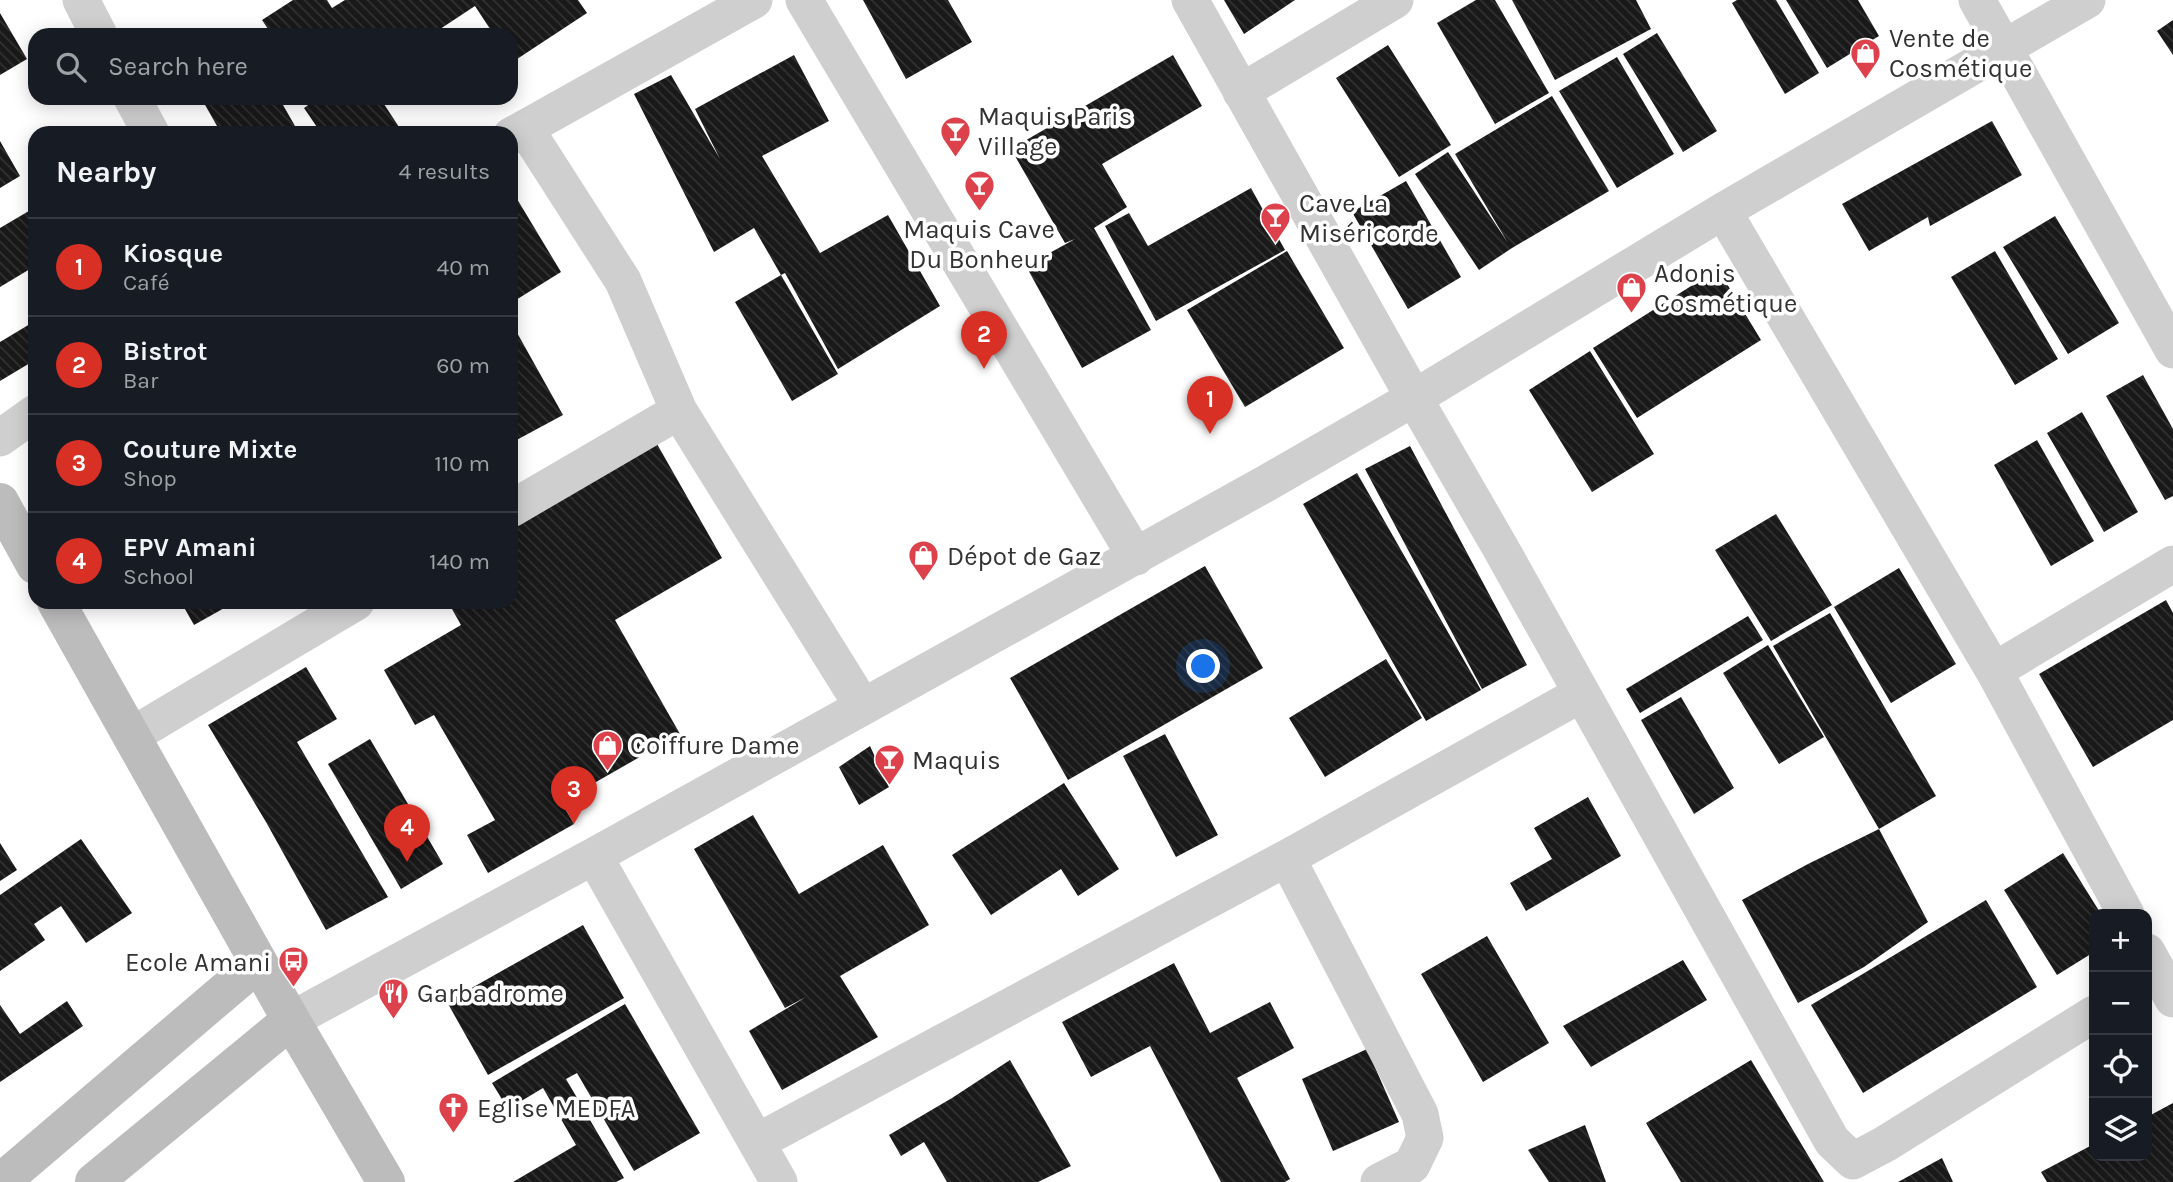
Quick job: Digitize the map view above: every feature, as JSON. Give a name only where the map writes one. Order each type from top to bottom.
[{"type":"street","points":[[81,0],[95,28]]},
{"type":"street","points":[[754,0],[518,132],[622,281],[679,411],[863,707]]},
{"type":"street","points":[[804,0],[1136,557]]},
{"type":"street","points":[[1190,0],[1832,1141],[1858,1171],[1885,1144],[2089,1017]]},
{"type":"street","points":[[1241,92],[1395,0]]},
{"type":"street","points":[[1977,0],[2173,350]]},
{"type":"street","points":[[94,1182],[291,1020],[1136,557],[1413,398],[1723,211],[2087,0]]},
{"type":"street","points":[[136,105],[147,126]]},
{"type":"street","points":[[1723,211],[1994,671],[2123,909]]},
{"type":"street","points":[[518,505],[679,411]]},
{"type":"street","points":[[0,438],[28,418]]},
{"type":"street","points":[[0,502],[28,552]]},
{"type":"street","points":[[1994,671],[2173,564]]},
{"type":"street","points":[[60,609],[258,963],[386,1182]]},
{"type":"street","points":[[131,736],[344,609]]},
{"type":"street","points":[[757,1142],[1286,858],[1581,694]]},
{"type":"street","points":[[594,856],[779,1182]]},
{"type":"street","points":[[1286,858],[1420,1114],[1425,1139],[1412,1165],[1379,1182]]},
{"type":"street","points":[[1,1182],[258,963]]},
{"type":"building","points":[[293,0],[327,0],[332,8],[345,0],[578,0],[587,13],[518,58],[518,28],[489,28],[475,6],[442,28],[267,28],[262,20]]},
{"type":"building","points":[[863,0],[948,0],[972,42],[906,79]]},
{"type":"building","points":[[1224,0],[1295,0],[1244,34]]},
{"type":"building","points":[[1476,0],[1495,0],[1549,93],[1495,124],[1437,23]]},
{"type":"building","points":[[1512,0],[1636,0],[1651,29],[1555,80]]},
{"type":"building","points":[[1737,0],[1776,0],[1819,73],[1785,94],[1732,3]]},
{"type":"building","points":[[1786,0],[1858,0],[1879,36],[1827,68]]},
{"type":"building","points":[[0,13],[27,59],[0,75]]},
{"type":"building","points":[[2173,20],[2173,55],[2157,31]]},
{"type":"building","points":[[1657,33],[1717,131],[1683,152],[1623,54]]},
{"type":"building","points":[[1388,45],[1451,145],[1399,177],[1336,78]]},
{"type":"building","points":[[794,55],[829,121],[762,156],[820,253],[888,215],[940,306],[838,369],[785,273],[781,275],[754,228],[714,252],[634,94],[671,75],[720,159],[695,109]]},
{"type":"building","points":[[1173,55],[1202,106],[1102,164],[1127,207],[1094,228],[1151,330],[1082,368],[1026,266],[1075,239],[1065,243],[1011,149]]},
{"type":"building","points":[[1617,57],[1674,154],[1617,188],[1559,91]]},
{"type":"building","points":[[1552,96],[1609,191],[1479,270],[1415,174],[1448,152],[1508,243],[1455,154]]},
{"type":"building","points":[[205,105],[283,105],[295,126],[217,126]]},
{"type":"building","points":[[308,105],[385,105],[398,126],[316,126],[304,108]]},
{"type":"building","points":[[1992,121],[2022,175],[1930,226],[1928,217],[1869,251],[1842,204]]},
{"type":"building","points":[[0,141],[20,176],[0,188]]},
{"type":"building","points":[[1406,181],[1461,277],[1408,309],[1352,212]]},
{"type":"building","points":[[1251,188],[1285,250],[1156,321],[1105,226],[1129,213],[1148,246]]},
{"type":"building","points":[[518,201],[561,272],[518,299]]},
{"type":"building","points":[[28,212],[28,270],[0,287],[0,228]]},
{"type":"building","points":[[2055,216],[2119,323],[2068,354],[2003,247]]},
{"type":"building","points":[[1287,251],[1344,348],[1245,407],[1187,310]]},
{"type":"building","points":[[1995,251],[2058,359],[2015,385],[1951,277]]},
{"type":"building","points":[[1718,269],[1761,340],[1637,418],[1593,348]]},
{"type":"building","points":[[781,275],[838,374],[792,401],[735,302]]},
{"type":"building","points":[[28,325],[28,364],[0,381],[0,342]]},
{"type":"building","points":[[518,335],[563,415],[518,439]]},
{"type":"building","points":[[1590,351],[1654,454],[1592,492],[1529,390]]},
{"type":"building","points":[[2143,375],[2173,429],[2173,496],[2165,500],[2106,396]]},
{"type":"building","points":[[2082,412],[2138,512],[2104,532],[2047,433]]},
{"type":"building","points":[[2037,440],[2094,541],[2051,566],[1994,465]]},
{"type":"building","points":[[657,444],[722,558],[615,620],[680,734],[561,802],[574,824],[488,873],[467,835],[495,820],[434,715],[415,725],[384,670],[461,625],[452,609],[518,609],[518,524]]},
{"type":"building","points":[[1410,446],[1527,665],[1482,689],[1365,469]]},
{"type":"building","points":[[1357,473],[1481,690],[1426,721],[1303,504]]},
{"type":"building","points":[[1776,514],[1832,605],[1771,641],[1715,550]]},
{"type":"building","points":[[1205,566],[1263,668],[1068,780],[1010,678]]},
{"type":"building","points":[[1899,568],[1956,664],[1891,703],[1834,607]]},
{"type":"building","points":[[2166,600],[2173,613],[2173,720],[2093,767],[2039,674]]},
{"type":"building","points":[[185,609],[223,609],[194,625]]},
{"type":"building","points":[[1830,613],[1936,796],[1879,829],[1773,646]]},
{"type":"building","points":[[1748,616],[1763,640],[1640,713],[1626,689]]},
{"type":"building","points":[[1768,645],[1824,737],[1779,764],[1723,673]]},
{"type":"building","points":[[1386,659],[1422,718],[1325,777],[1289,718]]},
{"type":"building","points":[[306,667],[337,719],[297,742],[388,897],[326,930],[208,725]]},
{"type":"building","points":[[1681,697],[1734,788],[1694,814],[1641,720]]},
{"type":"building","points":[[1165,734],[1218,835],[1176,857],[1123,756]]},
{"type":"building","points":[[370,739],[443,864],[401,889],[328,764]]},
{"type":"building","points":[[870,746],[889,787],[859,805],[839,767]]},
{"type":"building","points":[[1064,783],[1119,869],[1078,896],[1061,869],[991,915],[952,855]]},
{"type":"building","points":[[1588,797],[1621,856],[1526,911],[1510,883],[1552,859],[1534,828]]},
{"type":"building","points":[[753,815],[799,894],[883,845],[929,925],[840,976],[878,1037],[782,1090],[749,1031],[806,997],[785,1008],[694,849]]},
{"type":"building","points":[[1879,829],[1928,922],[1864,967],[1798,1003],[1742,900]]},
{"type":"building","points":[[81,839],[132,913],[86,943],[61,906],[34,924],[45,940],[0,971],[0,895]]},
{"type":"building","points":[[0,843],[17,870],[0,881]]},
{"type":"building","points":[[2063,853],[2098,909],[2089,909],[2089,955],[2057,975],[2004,890]]},
{"type":"building","points":[[1986,900],[2037,987],[1863,1093],[1811,1005]]},
{"type":"building","points":[[583,925],[624,998],[488,1075],[447,1002]]},
{"type":"building","points":[[1487,936],[1549,1043],[1483,1082],[1421,974]]},
{"type":"building","points":[[1683,960],[1707,1000],[1591,1067],[1563,1026]]},
{"type":"building","points":[[1174,963],[1210,1033],[1270,1002],[1294,1048],[1237,1078],[1290,1179],[1285,1182],[1221,1182],[1150,1046],[1091,1077],[1062,1022]]},
{"type":"building","points":[[67,1001],[83,1026],[0,1082],[0,1005],[20,1034]]},
{"type":"building","points":[[625,1004],[700,1133],[634,1171],[577,1073],[566,1079],[624,1178],[616,1182],[513,1182],[576,1145],[543,1088],[508,1109],[492,1083]]},
{"type":"building","points":[[1367,1049],[1399,1122],[1333,1151],[1302,1079]]},
{"type":"building","points":[[1010,1060],[1071,1166],[1038,1182],[947,1182],[924,1142],[901,1156],[889,1135]]},
{"type":"building","points":[[1751,1060],[1824,1182],[1681,1182],[1646,1123]]},
{"type":"building","points":[[2173,1103],[2173,1182],[2047,1182],[2041,1172],[2089,1147],[2089,1161],[2152,1161],[2152,1114]]},
{"type":"building","points":[[1585,1125],[1606,1182],[1549,1182],[1528,1150]]},
{"type":"building","points":[[1942,1158],[1953,1182],[1898,1182]]},
{"type":"place","name":"Vente de Cosmétique","points":[[1866,80]]},
{"type":"place","name":"Maquis Paris Village","points":[[955,158]]},
{"type":"place","name":"Maquis Cave Du Bonheur","points":[[979,213]]},
{"type":"place","name":"Cave La Miséricorde","points":[[1276,245]]},
{"type":"place","name":"Adonis Cosmétique","points":[[1631,315]]},
{"type":"place","name":"Bistrot","points":[[984,369]]},
{"type":"place","name":"Kiosque","points":[[1210,434]]},
{"type":"place","name":"Dépot de Gaz","points":[[924,583]]},
{"type":"place","name":"Coiffure Dame","points":[[607,772]]},
{"type":"place","name":"Maquis","points":[[889,787]]},
{"type":"place","name":"Couture Mixte","points":[[574,824]]},
{"type":"place","name":"EPV Amani","points":[[407,862]]},
{"type":"place","name":"Ecole Amani","points":[[294,989]]},
{"type":"place","name":"Garbadrome","points":[[394,1020]]},
{"type":"place","name":"Eglise MEDFA","points":[[454,1135]]}]
